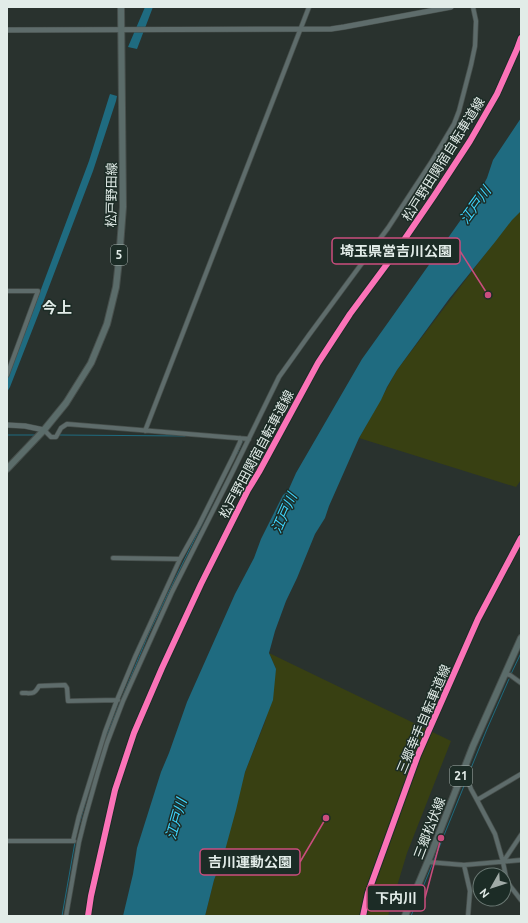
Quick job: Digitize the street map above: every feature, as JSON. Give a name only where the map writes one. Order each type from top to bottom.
[{"type":"main road","name":"松戸野田線","points":[[7,469],[44,430],[66,403],[91,363],[107,324],[116,287],[123,206],[121,7]]},
{"type":"main road","name":"三郷松伏線","points":[[405,916],[432,862],[464,779],[473,746],[521,638]]},
{"type":"street","points":[[145,431],[309,7]]},
{"type":"street","points":[[7,30],[331,28],[344,27],[451,7]]},
{"type":"street","points":[[66,916],[79,842],[107,743],[123,701],[172,592],[282,372],[388,228],[432,161],[454,124],[459,111],[475,46],[476,21],[473,7]]},
{"type":"street","points":[[7,291],[38,291],[7,375]]},
{"type":"street","points":[[7,425],[25,426],[44,430],[52,437],[56,437],[61,428],[67,424],[249,439]]},
{"type":"street","points":[[73,841],[93,771],[117,700],[180,559],[233,457],[240,442],[240,438]]},
{"type":"street","points":[[113,558],[180,559]]},
{"type":"street","points":[[506,674],[510,675],[521,683]]},
{"type":"street","points":[[22,693],[34,693],[37,691],[39,686],[65,685],[67,688],[68,700],[123,701]]},
{"type":"street","points":[[476,800],[521,774]]},
{"type":"street","points":[[464,779],[495,834],[507,882],[521,900]]},
{"type":"street","points":[[503,862],[521,835]]},
{"type":"street","points":[[7,842],[79,842]]},
{"type":"street","points":[[432,862],[464,865],[521,860]]},
{"type":"street","points":[[464,865],[470,891],[468,916]]},
{"type":"green space","points":[[521,207],[521,480],[516,487],[359,438],[397,370]]},
{"type":"green space","points":[[269,653],[451,741],[407,853],[388,916],[205,916],[245,772],[265,722],[276,669]]},
{"type":"water","points":[[145,7],[153,7],[137,49],[128,47]]},
{"type":"water","points":[[110,94],[117,96],[116,101],[93,171],[7,392],[7,380],[89,161]]},
{"type":"water","name":"江戸川","points":[[521,118],[521,211],[512,220],[449,299],[397,370],[359,438],[325,518],[315,534],[286,601],[269,653],[276,669],[273,700],[245,772],[224,854],[214,880],[205,916],[123,916],[133,874],[137,848],[161,772],[187,702],[235,594],[254,558],[261,539],[283,495],[288,491],[296,473],[362,359],[477,197],[487,178],[493,160]]},
{"type":"waterway","points":[[7,435],[35,435]]},
{"type":"waterway","points":[[58,435],[185,436]]},
{"type":"waterway","points":[[237,454],[243,440]]},
{"type":"waterway","points":[[106,737],[148,635],[228,471]]},
{"type":"waterway","points":[[511,674],[521,653]]},
{"type":"waterway","points":[[467,778],[509,679]]},
{"type":"waterway","points":[[434,860],[466,781]]},
{"type":"waterway","points":[[79,825],[90,786]]},
{"type":"waterway","points":[[62,916],[75,842]]},
{"type":"waterway","points":[[411,916],[432,865]]},
{"type":"cycle path","name":"松戸野田関宿自転車道線","points":[[88,916],[91,896],[115,790],[134,733],[201,584],[248,490],[318,363],[350,314],[393,256],[470,141],[497,94],[521,38]]},
{"type":"cycle path","name":"三郷幸手自転車道線","points":[[363,916],[368,893],[418,755],[478,619],[521,538]]},
{"type":"place","name":"埼玉県営吉川公園","points":[[488,295]]},
{"type":"place","name":"吉川運動公園","points":[[326,818]]},
{"type":"place","name":"下内川","points":[[441,838]]},
{"type":"district","name":"今上","points":[[57,308]]}]
